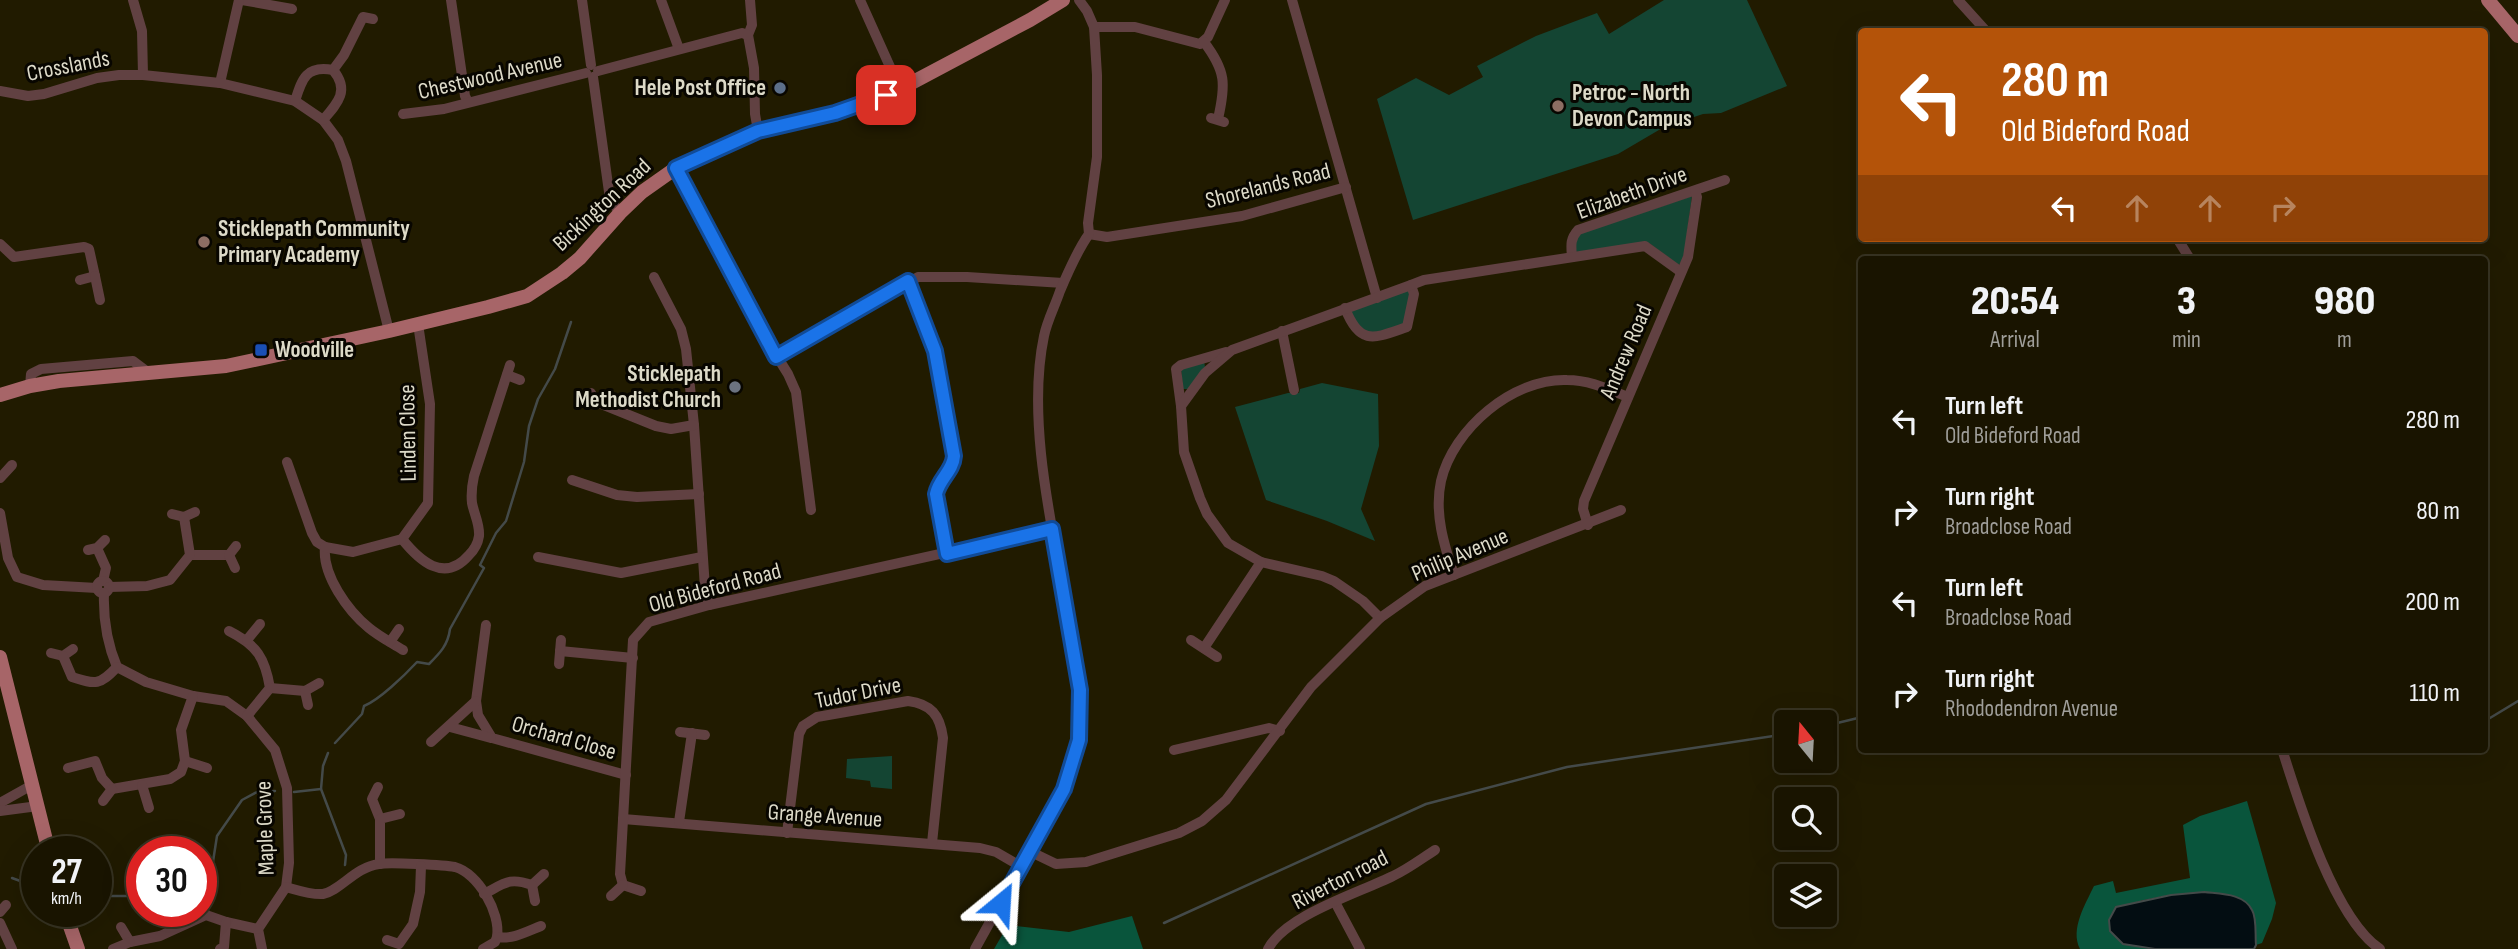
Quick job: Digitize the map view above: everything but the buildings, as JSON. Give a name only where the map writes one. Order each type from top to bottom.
[{"type":"main road","name":"Bickington Road","points":[[0,396],[30,386],[72,380],[226,366],[389,331],[511,301],[537,290],[562,273],[580,258],[642,191],[676,168],[758,131],[835,113],[900,89],[1063,0]]},
{"type":"main road","points":[[2488,0],[2518,36]]},
{"type":"main road","points":[[0,657],[46,836]]},
{"type":"main road","points":[[70,927],[78,949]]},
{"type":"street","points":[[133,0],[142,30],[143,75],[220,83],[295,101],[323,120],[338,140],[346,161],[389,331]]},
{"type":"street","points":[[220,83],[240,0],[292,9]]},
{"type":"street","points":[[452,0],[464,96],[468,102]]},
{"type":"street","points":[[582,0],[610,200],[620,213]]},
{"type":"street","points":[[661,0],[679,49]]},
{"type":"street","points":[[750,0],[758,131]]},
{"type":"street","points":[[860,0],[900,89]]},
{"type":"street","points":[[975,949],[1064,789],[1081,730],[1080,690],[1044,472],[1038,372],[1044,332],[1063,283],[1082,244],[1090,234],[1088,223],[1096,179],[1098,136],[1094,27],[1079,0]]},
{"type":"street","points":[[1094,27],[1135,27],[1197,44],[1204,42],[1224,0]]},
{"type":"street","name":"Shorelands Road","points":[[1090,234],[1107,237],[1242,215],[1346,187],[1292,0]]},
{"type":"street","points":[[1958,0],[1983,28]]},
{"type":"street","points":[[333,70],[344,55],[363,17],[373,19]]},
{"type":"street","name":"Chestwood Avenue","points":[[403,114],[444,109],[750,30]]},
{"type":"street","points":[[1204,42],[1222,70],[1224,87],[1217,120]]},
{"type":"street","points":[[295,101],[306,75],[314,69],[333,70]]},
{"type":"street","points":[[323,120],[342,93],[342,84],[333,70]]},
{"type":"street","name":"Crosslands","points":[[0,91],[28,96],[44,94],[97,78],[143,75]]},
{"type":"street","points":[[676,168],[796,392],[811,510]]},
{"type":"street","name":"Elizabeth Drive","points":[[1572,257],[1570,242],[1578,230],[1725,180]]},
{"type":"street","points":[[1346,187],[1377,298]]},
{"type":"street","name":"Andrew Road","points":[[1588,524],[1583,509],[1584,501],[1688,257],[1697,197],[1695,191]]},
{"type":"street","points":[[0,244],[14,257],[84,247],[89,249],[100,300]]},
{"type":"street","name":"Elizabeth Drive","points":[[1380,618],[1363,601],[1334,580],[1261,562],[1228,543],[1207,514],[1184,452],[1177,366],[1232,350],[1424,280],[1645,246],[1681,272]]},
{"type":"street","points":[[80,279],[95,276]]},
{"type":"street","points":[[776,357],[918,277],[967,276],[1063,283]]},
{"type":"street","points":[[908,281],[935,351],[954,456],[953,465],[938,486],[936,494],[947,554]]},
{"type":"street","points":[[649,292],[656,282],[681,328],[686,349],[694,425],[702,557],[709,605]]},
{"type":"street","points":[[1345,309],[1351,324],[1366,336],[1374,338],[1407,327],[1414,294],[1411,285]]},
{"type":"street","name":"Linden Close","points":[[401,539],[428,503],[430,404],[418,324]]},
{"type":"street","points":[[1282,331],[1294,390]]},
{"type":"street","name":"Elizabeth Drive","points":[[1181,406],[1205,373],[1232,350]]},
{"type":"street","points":[[287,462],[312,533],[317,542],[325,547],[353,552],[401,539],[423,562],[432,567],[455,567],[473,551],[479,534],[472,504],[474,476],[509,370],[520,380]]},
{"type":"street","points":[[1454,575],[1439,523],[1441,481],[1451,457],[1478,419],[1496,404],[1521,390],[1549,381],[1589,382],[1629,397]]},
{"type":"street","points":[[590,400],[656,426],[671,429],[694,425]]},
{"type":"street","points":[[0,476],[12,465]]},
{"type":"street","points":[[569,479],[617,495],[637,498],[699,494]]},
{"type":"street","name":"Philip Avenue","points":[[1029,850],[1046,861],[1066,865],[1086,862],[1179,833],[1202,821],[1226,800],[1311,687],[1380,618],[1425,586],[1621,510]]},
{"type":"street","points":[[172,514],[184,517],[195,512]]},
{"type":"street","points":[[0,513],[8,558],[17,576],[43,585],[103,587],[147,586],[170,580],[190,555],[184,517]]},
{"type":"street","name":"Old Bideford Road","points":[[623,885],[620,874],[633,640],[649,622],[709,605],[1052,529]]},
{"type":"street","points":[[64,656],[72,677],[91,684],[105,680],[117,667],[108,646],[103,613],[106,568],[93,549],[104,540]]},
{"type":"street","points":[[229,555],[236,546]]},
{"type":"street","points":[[325,547],[327,573],[339,593],[368,628],[403,650]]},
{"type":"street","points":[[190,555],[229,555]]},
{"type":"street","points":[[229,555],[235,568]]},
{"type":"street","points":[[538,557],[621,573],[702,557]]},
{"type":"street","points":[[1204,648],[1261,562]]},
{"type":"street","points":[[247,640],[260,624]]},
{"type":"street","name":"Orchard Close","points":[[486,625],[476,701],[478,715],[492,738]]},
{"type":"street","points":[[390,642],[399,629]]},
{"type":"street","points":[[229,631],[247,640],[267,667],[270,688],[247,716]]},
{"type":"street","points":[[559,664],[561,640]]},
{"type":"street","points":[[1191,640],[1217,657]]},
{"type":"street","points":[[64,656],[73,649]]},
{"type":"street","points":[[560,651],[633,658]]},
{"type":"street","points":[[51,653],[64,656]]},
{"type":"street","name":"Maple Grove","points":[[117,667],[146,682],[226,701],[247,716],[275,750],[285,779],[289,863],[286,887],[258,929]]},
{"type":"street","points":[[270,688],[305,691],[319,684]]},
{"type":"street","points":[[305,691],[308,705]]},
{"type":"street","points":[[103,801],[112,789],[170,779],[181,772],[185,761],[181,730],[193,695]]},
{"type":"street","points":[[431,743],[476,701]]},
{"type":"street","name":"Tudor Drive","points":[[788,833],[799,734],[803,726],[817,717],[908,701],[932,708],[941,723],[943,738],[932,843]]},
{"type":"street","name":"Orchard Close","points":[[450,727],[626,775]]},
{"type":"street","points":[[1174,750],[1269,728],[1280,731]]},
{"type":"street","points":[[680,732],[705,735]]},
{"type":"street","points":[[679,822],[692,733]]},
{"type":"street","points":[[2283,753],[2329,880],[2358,930],[2381,949]]},
{"type":"street","points":[[68,768],[95,761],[102,778],[112,789]]},
{"type":"street","points":[[185,761],[207,768]]},
{"type":"street","points":[[0,803],[32,785]]},
{"type":"street","points":[[142,785],[149,808]]},
{"type":"street","points":[[378,787],[372,799],[380,820],[380,864]]},
{"type":"street","points":[[0,811],[38,806]]},
{"type":"street","points":[[380,820],[400,814]]},
{"type":"street","name":"Grange Avenue","points":[[623,819],[980,848],[996,852],[1020,866]]},
{"type":"street","name":"Riverton road","points":[[1268,949],[1273,939],[1288,927],[1395,875],[1435,850]]},
{"type":"street","points":[[286,887],[325,894],[358,870],[380,864],[454,867],[466,872],[484,894],[496,921],[495,942],[482,949]]},
{"type":"street","points":[[387,940],[401,946],[413,924],[420,892],[421,866]]},
{"type":"street","points":[[532,885],[544,874]]},
{"type":"street","points":[[484,894],[510,880],[532,885]]},
{"type":"street","points":[[532,885],[535,901]]},
{"type":"street","points":[[611,896],[623,885],[641,891]]},
{"type":"street","points":[[1335,902],[1360,949]]},
{"type":"street","points":[[217,917],[226,922],[258,929],[262,949]]},
{"type":"street","points":[[223,948],[226,922]]},
{"type":"street","points":[[0,923],[12,949]]},
{"type":"street","points":[[497,936],[502,938],[517,935],[541,926]]},
{"type":"street","points":[[113,949],[130,942],[160,936],[175,927]]},
{"type":"street","points":[[121,928],[130,942]]},
{"type":"green space","name":"Petroc - North Devon Campus","points":[[1664,0],[1747,0],[1787,86],[1721,113],[1703,114],[1664,127],[1618,154],[1413,220],[1377,99],[1416,78],[1449,95],[1483,77],[1477,66],[1536,36],[1597,13],[1609,34]]},
{"type":"green space","points":[[1692,196],[1684,257],[1679,265],[1649,243],[1576,252],[1576,238],[1579,234]]},
{"type":"green space","points":[[1408,289],[1411,295],[1405,324],[1395,328],[1372,333],[1366,331],[1360,327],[1349,310]]},
{"type":"green space","points":[[1204,361],[1205,367],[1188,389],[1183,389],[1181,369]]},
{"type":"green space","points":[[1322,383],[1378,394],[1379,446],[1361,509],[1375,541],[1266,500],[1235,407],[1288,393],[1299,393],[1300,389]]},
{"type":"green space","points":[[892,756],[892,789],[871,787],[870,781],[846,778],[847,759]]},
{"type":"green space","points":[[2247,801],[2276,903],[2262,943],[2256,945],[2252,911],[2239,899],[2224,894],[2186,893],[2116,908],[2155,949],[2080,949],[2077,941],[2078,925],[2094,886],[2113,881],[2116,893],[2190,878],[2183,825],[2200,816]]},
{"type":"green space","points":[[1132,916],[1143,949],[994,949],[1008,925],[1069,932]]},
{"type":"shaded area","points":[[2204,892],[2231,895],[2248,904],[2254,913],[2254,949],[2155,949],[2123,944],[2110,931],[2109,920],[2116,907],[2171,895]]},
{"type":"waterway","points":[[335,743],[362,714],[364,706],[384,693],[417,662],[429,664],[445,644],[450,629],[484,568],[480,565],[496,533],[506,521],[524,462],[529,426],[538,399],[555,369],[571,322]]},
{"type":"waterway","points":[[2488,719],[2518,701]]},
{"type":"waterway","points":[[1838,723],[1858,718]]},
{"type":"waterway","points":[[1164,923],[1426,804],[1567,767],[1774,736]]},
{"type":"waterway","points":[[294,792],[321,789],[323,766],[328,753]]},
{"type":"waterway","points":[[321,789],[346,855],[345,865]]},
{"type":"waterway","points":[[217,836],[242,800],[257,792],[275,791]]},
{"type":"waterway","points":[[12,878],[21,881]]},
{"type":"waterway","points":[[112,896],[126,896]]},
{"type":"place","name":"Hele Post Office","points":[[780,88]]},
{"type":"place","name":"Petroc - North Devon Campus","points":[[1558,106]]},
{"type":"place","name":"Sticklepath Community Primary Academy","points":[[204,242]]},
{"type":"place","name":"Woodville","points":[[261,350]]},
{"type":"place","name":"Sticklepath Methodist Church","points":[[735,387]]},
{"type":"route","points":[[886,95],[835,113],[758,131],[706,152],[676,168],[776,357],[908,281],[935,351],[954,456],[953,465],[938,486],[936,494],[947,554],[1052,529],[1080,690],[1081,730],[1064,789],[1001,903]]}]
